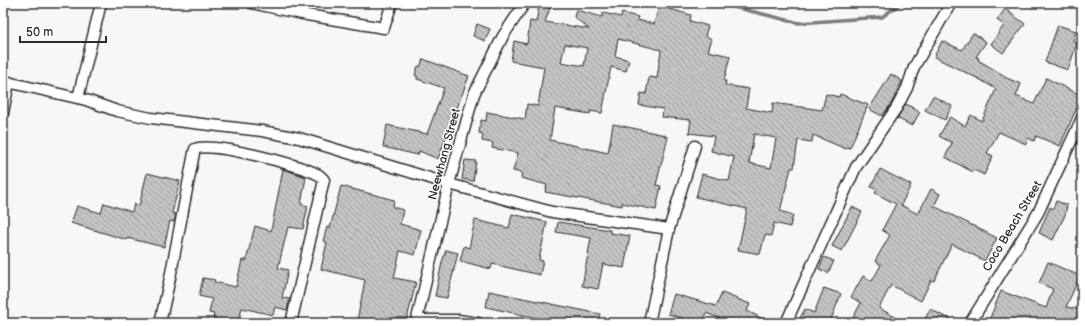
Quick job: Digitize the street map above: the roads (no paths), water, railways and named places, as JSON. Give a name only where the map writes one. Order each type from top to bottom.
[{"type":"street","points":[[78,98],[101,3]]},
{"type":"street","points":[[251,3],[307,15],[384,28],[392,3]]},
{"type":"street","name":"Neewhang Street","points":[[417,321],[449,184],[474,94],[503,36],[525,3]]},
{"type":"street","points":[[786,323],[856,166],[897,107],[907,88],[914,67],[951,3]]},
{"type":"street","points":[[3,113],[6,82],[78,98],[117,110],[152,118],[262,131],[299,138],[449,184],[552,212],[669,229]]},
{"type":"street","name":"Coco Beach Street","points":[[970,323],[1038,213],[1082,118]]},
{"type":"street","points":[[160,323],[194,153],[195,149],[200,146],[224,149],[292,164],[319,174],[324,180],[291,323]]},
{"type":"street","points":[[649,323],[669,229],[695,146]]},
{"type":"street","points":[[417,321],[458,320],[478,323]]},
{"type":"waterway","points":[[718,3],[799,23],[882,17],[901,3]]}]
